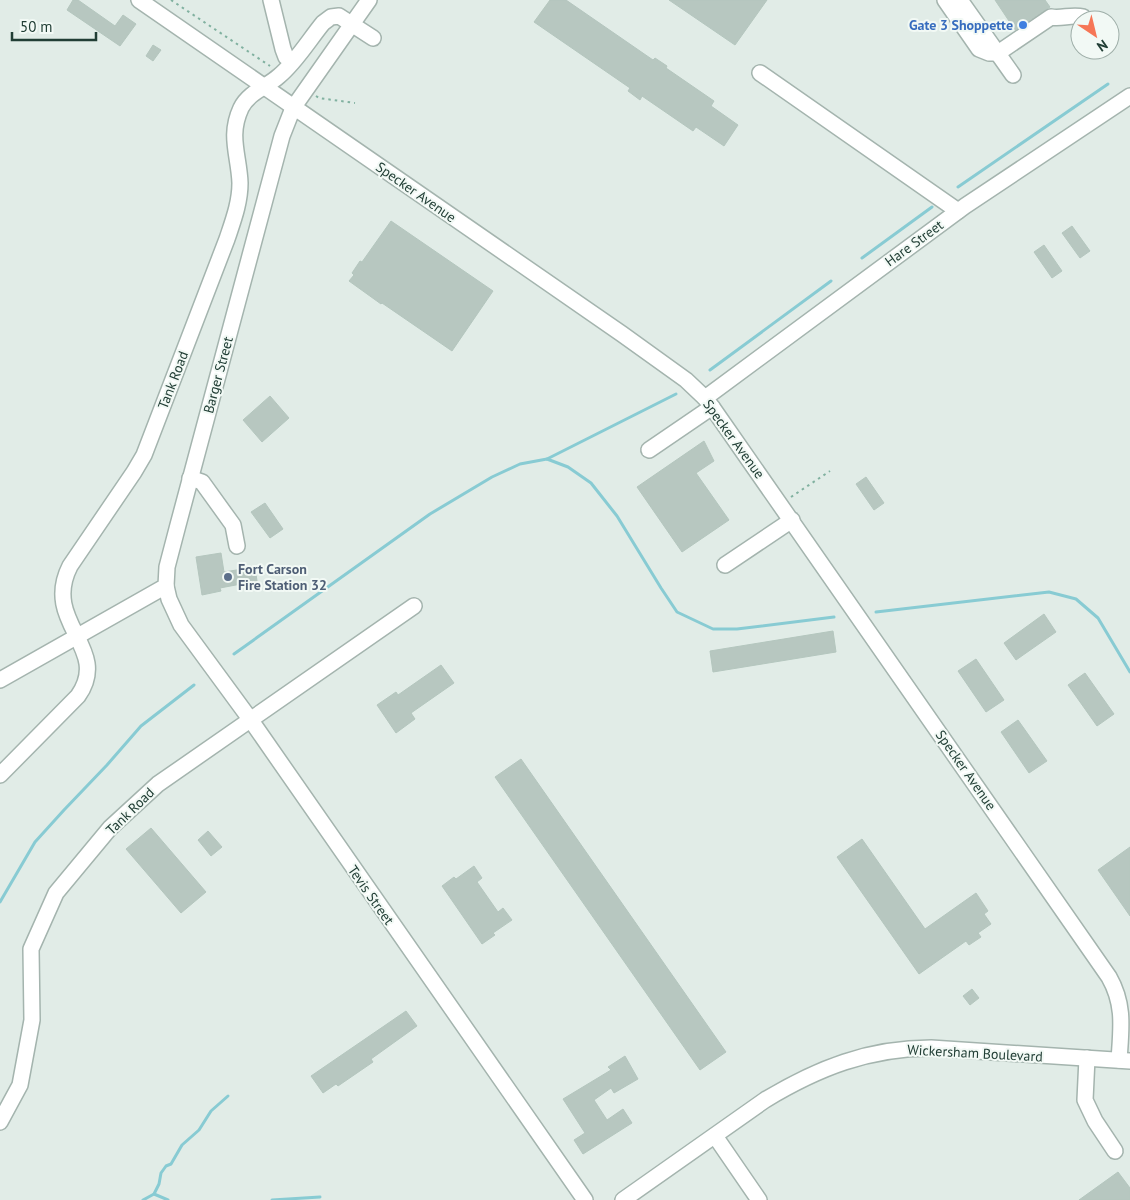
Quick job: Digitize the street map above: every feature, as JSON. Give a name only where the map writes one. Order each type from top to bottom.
[{"type":"street","name":"Specker Avenue","points":[[138,0],[622,334],[671,370],[709,402],[1109,977],[1118,994],[1124,1061]]},
{"type":"street","points":[[271,0],[286,57],[287,68]]},
{"type":"street","name":"Barger Street","points":[[166,586],[168,567],[190,478],[282,136],[293,108],[369,0]]},
{"type":"street","points":[[945,0],[979,49],[989,53],[998,53],[1051,18],[1070,16]]},
{"type":"street","points":[[960,0],[1013,76]]},
{"type":"street","name":"Tank Road","points":[[0,774],[78,696],[85,686],[88,666],[86,655],[67,616],[64,605],[62,591],[65,577],[74,560],[144,455],[227,239],[237,208],[240,182],[234,139],[238,118],[245,102],[266,88],[287,68],[323,23],[331,17],[339,16],[373,38]]},
{"type":"street","points":[[760,73],[958,211]]},
{"type":"street","points":[[266,88],[278,92],[289,92],[309,85]]},
{"type":"street","name":"Hare Street","points":[[649,450],[958,211],[1130,96]]},
{"type":"street","points":[[190,478],[202,482],[233,525],[237,546]]},
{"type":"street","points":[[725,565],[792,520]]},
{"type":"street","points":[[0,680],[166,586]]},
{"type":"street","name":"Tevis Street","points":[[166,586],[169,599],[181,625],[250,719],[585,1200]]},
{"type":"street","name":"Tank Road","points":[[0,1122],[20,1085],[32,1020],[31,949],[56,893],[110,828],[158,784],[414,606]]},
{"type":"street","name":"Wickersham Boulevard","points":[[623,1200],[765,1100],[820,1071],[866,1055],[902,1049],[931,1048],[1124,1061]]},
{"type":"street","points":[[1087,1058],[1085,1100],[1095,1121],[1115,1151]]},
{"type":"street","points":[[715,1136],[759,1200]]},
{"type":"path","points":[[170,0],[287,68]]},
{"type":"path","points":[[309,85],[319,98],[355,103]]},
{"type":"path","points":[[781,504],[830,471]]},
{"type":"building","points":[[73,0],[78,0],[115,26],[123,15],[136,24],[120,46],[67,10]]},
{"type":"building","points":[[550,0],[566,0],[653,60],[655,58],[667,66],[666,68],[714,101],[711,106],[738,125],[724,146],[696,127],[693,131],[642,96],[640,100],[628,91],[630,88],[534,22]]},
{"type":"building","points":[[669,0],[767,0],[735,45]]},
{"type":"building","name":"Gate 3 Shoppette","points":[[995,0],[1045,0],[1050,7],[1015,30]]},
{"type":"building","points":[[153,45],[161,50],[153,61],[146,56]]},
{"type":"building","points":[[391,221],[493,291],[452,351],[349,281],[360,261],[362,262]]},
{"type":"building","points":[[1072,226],[1090,251],[1080,258],[1062,233]]},
{"type":"building","points":[[1044,245],[1062,271],[1052,278],[1034,252]]},
{"type":"building","points":[[270,396],[289,418],[262,442],[243,420]]},
{"type":"building","points":[[704,441],[714,461],[696,473],[729,520],[682,552],[637,487]]},
{"type":"building","points":[[866,477],[884,503],[874,510],[856,484]]},
{"type":"building","points":[[265,503],[283,529],[270,538],[251,512]]},
{"type":"building","name":"Fort Carson Fire Station 32","points":[[221,553],[224,572],[255,567],[257,581],[220,588],[221,591],[202,595],[196,557]]},
{"type":"building","points":[[1044,614],[1056,632],[1016,660],[1004,643]]},
{"type":"building","points":[[833,631],[836,652],[713,672],[710,651]]},
{"type":"building","points":[[976,659],[1004,700],[986,712],[958,671]]},
{"type":"building","points":[[441,665],[454,683],[411,713],[415,719],[396,733],[377,705],[396,692],[398,695]]},
{"type":"building","points":[[1085,673],[1114,714],[1097,726],[1068,685]]},
{"type":"building","points":[[1018,720],[1047,761],[1029,773],[1001,732]]},
{"type":"building","points":[[521,759],[726,1052],[700,1070],[495,777]]},
{"type":"building","points":[[151,828],[206,892],[181,913],[126,849]]},
{"type":"building","points":[[208,831],[222,847],[211,856],[198,840]]},
{"type":"building","points":[[862,839],[925,929],[976,893],[988,911],[984,914],[991,924],[978,933],[981,937],[969,945],[966,941],[919,974],[837,857]]},
{"type":"building","points":[[1130,847],[1130,916],[1098,870]]},
{"type":"building","points":[[474,866],[482,878],[477,882],[498,912],[503,908],[512,920],[493,933],[495,935],[482,944],[442,886]]},
{"type":"building","points":[[972,989],[979,998],[970,1005],[963,996]]},
{"type":"building","points":[[406,1011],[417,1026],[371,1059],[373,1062],[338,1086],[336,1084],[323,1093],[311,1076]]},
{"type":"building","points":[[625,1056],[638,1079],[614,1093],[611,1088],[594,1100],[607,1120],[623,1109],[632,1123],[583,1154],[574,1140],[585,1133],[563,1099],[611,1070],[608,1067]]},
{"type":"building","points":[[1118,1172],[1130,1188],[1130,1200],[1079,1200]]},
{"type":"waterway","points":[[958,187],[1108,84]]},
{"type":"waterway","points":[[862,258],[932,207]]},
{"type":"waterway","points":[[710,370],[831,281]]},
{"type":"waterway","points":[[547,459],[676,394]]},
{"type":"waterway","points":[[234,654],[430,514],[492,477],[520,464],[547,459],[568,467],[591,483],[617,516],[677,612],[713,629],[737,629],[834,617]]},
{"type":"waterway","points":[[876,612],[1049,592],[1076,599],[1098,618],[1130,672]]},
{"type":"waterway","points":[[0,902],[35,842],[141,726],[194,685]]},
{"type":"waterway","points":[[154,1194],[159,1184],[161,1173],[166,1166],[171,1164],[182,1145],[199,1130],[211,1111],[228,1096]]},
{"type":"waterway","points":[[143,1200],[154,1194],[168,1200]]},
{"type":"waterway","points":[[272,1200],[320,1197]]},
{"type":"place","name":"Gate 3 Shoppette","points":[[1023,25]]},
{"type":"place","name":"Fort Carson Fire Station 32","points":[[228,577]]}]
